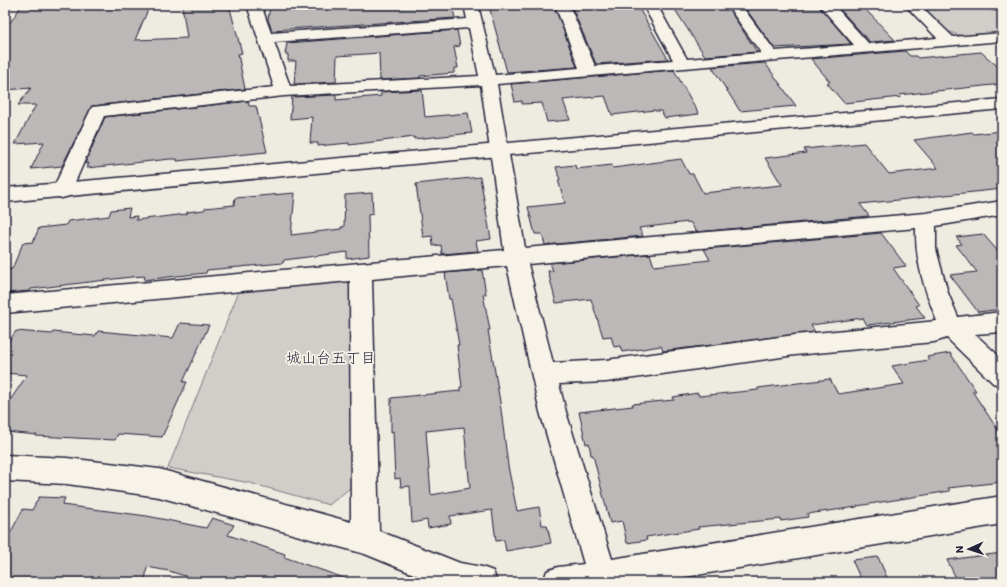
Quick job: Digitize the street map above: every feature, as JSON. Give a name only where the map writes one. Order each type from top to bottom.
[{"type":"street","points":[[254,5],[284,91]]},
{"type":"street","points":[[470,5],[488,80],[516,258],[553,412],[603,579]]},
{"type":"street","points":[[562,5],[589,72]]},
{"type":"street","points":[[650,5],[682,63]]},
{"type":"street","points":[[734,5],[771,56]]},
{"type":"street","points":[[826,5],[865,48]]},
{"type":"street","points":[[912,5],[949,41]]},
{"type":"street","points":[[992,5],[1002,7]]},
{"type":"street","points":[[265,38],[474,23]]},
{"type":"street","points":[[62,191],[98,111],[284,91],[488,80],[1002,37]]},
{"type":"street","points":[[5,195],[1002,104]]},
{"type":"street","points":[[5,304],[926,220],[1002,208]]},
{"type":"street","points":[[926,220],[926,249],[937,293],[951,327],[1002,375]]},
{"type":"street","points":[[361,272],[365,540]]},
{"type":"street","points":[[544,374],[606,371],[795,345],[934,332],[951,327],[1002,322]]},
{"type":"street","points":[[5,468],[67,471],[159,482],[365,540],[460,578],[482,582]]},
{"type":"street","points":[[558,582],[603,579],[1002,510]]},
{"type":"shaded area","points":[[920,5],[983,5],[1002,9],[1002,33],[963,36],[949,32]]},
{"type":"shaded area","points":[[344,279],[356,290],[350,488],[329,505],[250,483],[168,468],[239,291]]},
{"type":"building","points":[[22,5],[150,5],[135,40],[187,38],[182,5],[229,5],[242,53],[238,54],[245,89],[92,106],[62,166],[31,169],[44,142],[15,144],[36,105],[18,105],[31,88],[5,90],[5,30]]},
{"type":"building","points":[[270,5],[452,5],[455,18],[272,30],[268,20]]},
{"type":"building","points":[[554,5],[577,67],[507,72],[489,6]]},
{"type":"building","points":[[571,5],[637,5],[668,59],[596,64]]},
{"type":"building","points":[[672,5],[726,5],[757,52],[705,56]]},
{"type":"building","points":[[743,5],[818,5],[851,44],[774,48]]},
{"type":"building","points":[[836,5],[861,5],[895,40],[870,42]]},
{"type":"building","points":[[457,30],[460,46],[454,47],[458,68],[454,68],[454,73],[420,76],[420,78],[380,80],[379,53],[337,56],[336,82],[294,84],[296,61],[288,61],[288,54],[285,54],[287,43]]},
{"type":"building","points":[[905,51],[910,56],[916,56],[918,58],[981,52],[1002,70],[1002,84],[899,95],[901,97],[844,103],[827,83],[830,82],[811,59]]},
{"type":"building","points":[[765,63],[796,106],[740,111],[712,67]]},
{"type":"building","points":[[674,70],[699,114],[665,118],[661,111],[655,110],[612,115],[605,96],[563,100],[570,120],[547,122],[542,103],[522,104],[522,101],[515,102],[511,84]]},
{"type":"building","points":[[422,90],[425,117],[468,113],[472,133],[414,139],[414,137],[349,145],[349,143],[318,146],[318,143],[310,143],[312,117],[290,119],[292,97],[336,95],[336,100],[381,96],[381,92]]},
{"type":"building","points":[[248,101],[249,106],[256,106],[267,152],[177,161],[177,159],[170,159],[87,168],[89,163],[85,164],[105,117]]},
{"type":"building","points":[[1002,131],[1002,189],[860,204],[869,216],[696,232],[691,223],[688,222],[639,228],[643,236],[545,245],[542,234],[535,234],[528,207],[565,203],[558,180],[560,180],[556,167],[575,165],[576,169],[612,165],[613,168],[681,159],[689,174],[693,174],[703,193],[782,185],[765,158],[806,153],[804,149],[864,143],[889,174],[938,168],[914,140],[972,132],[974,134]]},
{"type":"building","points":[[480,177],[491,239],[476,241],[478,251],[442,254],[441,245],[433,246],[432,236],[423,237],[416,184]]},
{"type":"building","points":[[295,193],[291,235],[341,229],[341,227],[344,227],[345,195],[372,193],[373,214],[368,215],[369,256],[347,259],[347,252],[284,260],[283,263],[207,270],[206,273],[144,280],[145,276],[131,277],[5,293],[5,270],[12,269],[23,243],[33,242],[39,228],[66,225],[68,221],[109,216],[111,210],[130,208],[128,217],[137,216],[136,220],[187,214],[187,212],[204,210],[205,208],[234,205],[235,198]]},
{"type":"building","points":[[881,233],[906,266],[893,268],[919,305],[916,306],[925,318],[867,325],[863,318],[811,325],[815,332],[663,351],[661,346],[622,352],[620,346],[614,347],[611,336],[603,337],[591,299],[556,303],[548,271],[553,271],[550,263],[650,254],[654,266],[710,260],[704,249]]},
{"type":"building","points":[[983,234],[1002,256],[1002,309],[978,312],[950,275],[977,272],[956,245],[962,244],[956,237]]},
{"type":"building","points":[[482,270],[486,294],[483,294],[490,330],[488,330],[500,402],[508,466],[517,511],[539,507],[542,525],[547,525],[551,543],[506,551],[504,540],[496,541],[492,510],[450,516],[451,524],[428,528],[427,520],[412,523],[410,486],[401,487],[400,478],[395,479],[393,431],[391,432],[391,398],[460,391],[460,387],[462,387],[457,345],[459,345],[445,273]],"holes":[[[464,427],[470,488],[431,495],[426,431]]]},
{"type":"building","points":[[180,323],[209,325],[183,382],[187,382],[162,437],[118,434],[115,440],[36,436],[37,435],[5,432],[5,408],[27,375],[5,373],[5,340],[9,341],[16,331],[52,334],[53,332],[95,336],[98,331],[173,338]]},
{"type":"building","points":[[950,353],[976,391],[972,391],[1002,436],[1002,482],[948,488],[950,491],[807,514],[808,517],[781,521],[781,519],[698,527],[699,529],[646,537],[647,540],[627,543],[622,521],[610,523],[593,455],[591,455],[589,443],[586,444],[579,412],[633,406],[632,404],[674,400],[673,397],[698,393],[699,396],[758,390],[758,388],[830,379],[838,394],[904,384],[892,366],[929,360],[927,357]]},
{"type":"building","points":[[39,497],[65,498],[62,505],[147,516],[206,528],[212,518],[234,525],[228,535],[285,554],[284,557],[347,579],[347,582],[204,582],[169,571],[147,567],[145,582],[5,582],[5,543],[23,509],[32,510]]},
{"type":"building","points":[[1002,553],[1002,582],[958,582],[947,560]]},
{"type":"building","points":[[878,557],[889,582],[862,582],[852,560]]},
{"type":"district","name":"城山台五丁目","points":[[331,358]]}]
